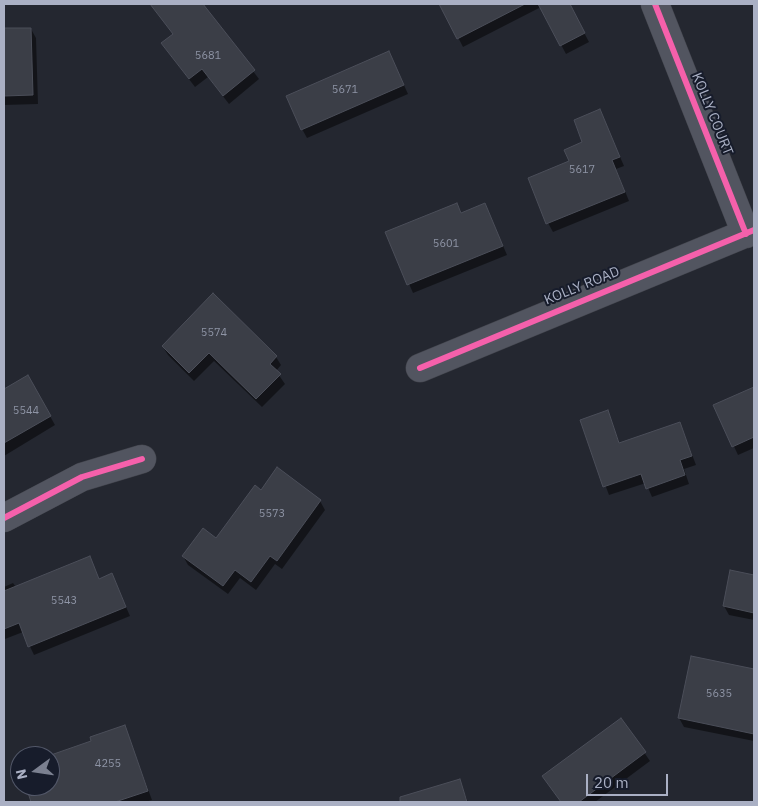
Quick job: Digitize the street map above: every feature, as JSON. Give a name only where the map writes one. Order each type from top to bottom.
[{"type":"street","name":"KOLLY COURT","points":[[655,4],[750,232]]},
{"type":"street","name":"KOLLY ROAD","points":[[420,368],[750,232]]},
{"type":"street","points":[[4,518],[82,477],[142,459]]},
{"type":"building","points":[[150,4],[203,4],[255,70],[223,96],[202,69],[189,79],[161,43],[173,34]]},
{"type":"building","points":[[439,4],[525,4],[457,39]]},
{"type":"building","points":[[538,4],[570,4],[585,33],[560,46]]},
{"type":"building","points":[[4,28],[31,28],[33,95],[4,96]]},
{"type":"building","points":[[389,51],[404,85],[301,130],[286,96]]},
{"type":"building","points":[[600,109],[620,157],[612,160],[625,192],[546,224],[528,178],[569,161],[564,150],[582,142],[574,120]]},
{"type":"building","points":[[457,203],[461,213],[485,203],[503,246],[407,285],[385,232]]},
{"type":"building","points":[[213,293],[277,356],[270,364],[281,374],[256,399],[209,353],[189,373],[162,346]]},
{"type":"building","points":[[28,375],[51,416],[4,443],[4,389]]},
{"type":"building","points":[[754,387],[754,437],[732,447],[713,405]]},
{"type":"building","points":[[608,410],[619,443],[680,422],[692,456],[680,460],[685,475],[646,489],[641,474],[603,487],[580,420]]},
{"type":"building","points":[[277,467],[321,500],[277,561],[270,556],[251,582],[235,570],[223,586],[182,556],[203,528],[216,538],[255,485],[261,490]]},
{"type":"building","points":[[90,556],[99,579],[112,573],[126,607],[28,647],[19,623],[4,629],[4,591]]},
{"type":"building","points":[[730,570],[754,575],[754,613],[723,606]]},
{"type":"building","points":[[691,656],[754,669],[754,734],[678,718]]},
{"type":"building","points":[[621,718],[646,752],[579,802],[561,802],[542,776]]},
{"type":"building","points":[[125,725],[148,791],[115,802],[31,802],[29,796],[60,796],[60,752],[91,741],[90,737]]},
{"type":"building","points":[[460,779],[467,802],[400,802],[400,797]]},
{"type":"cycle path","points":[[655,4],[746,234]]},
{"type":"cycle path","points":[[420,368],[754,230]]},
{"type":"cycle path","points":[[4,518],[82,477],[142,459]]}]
